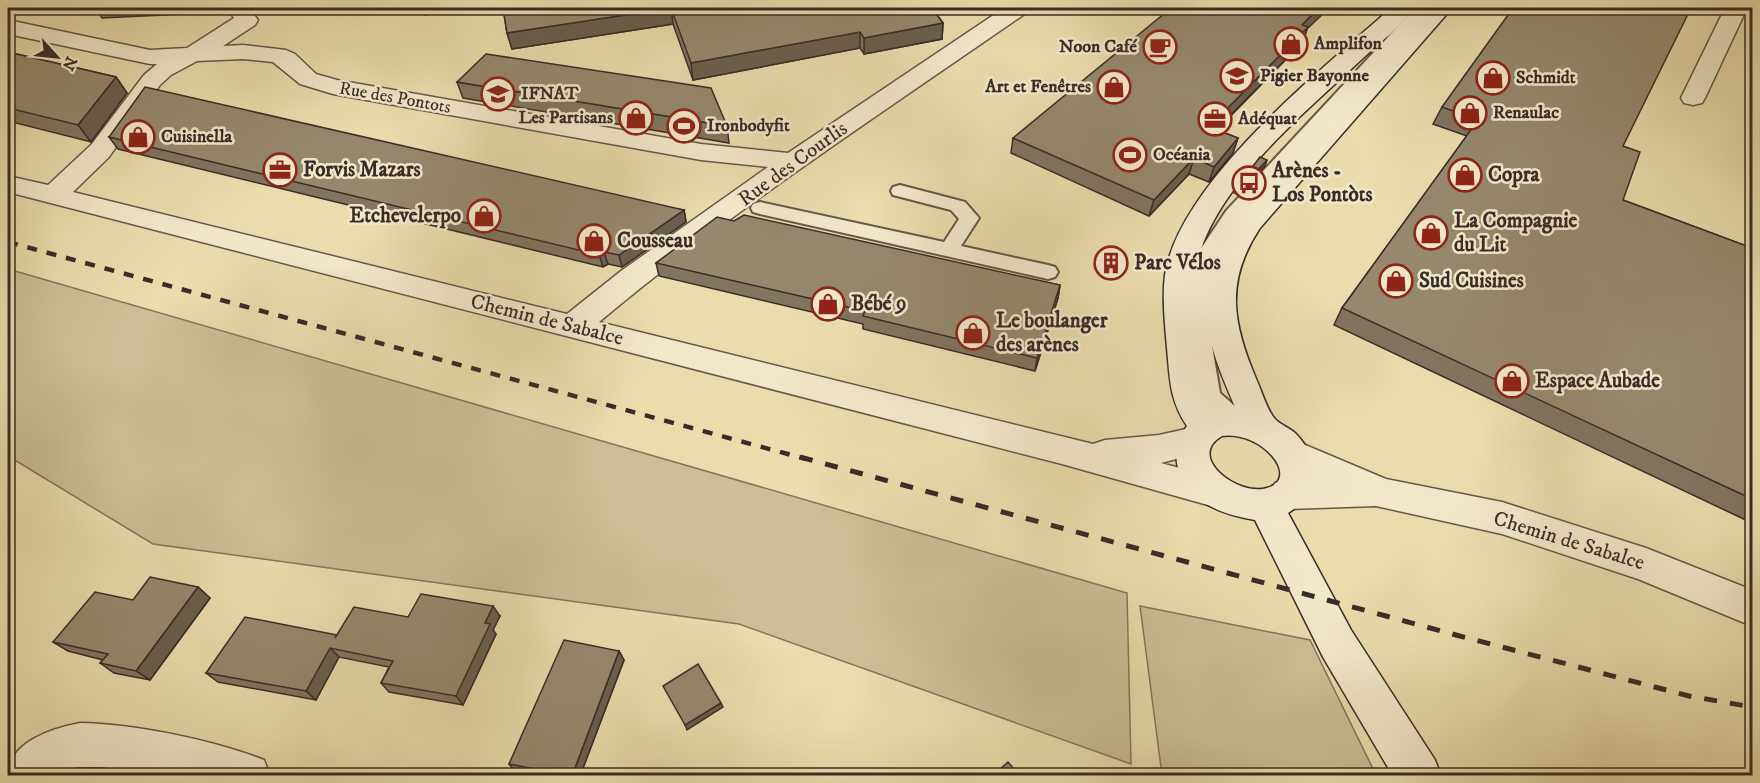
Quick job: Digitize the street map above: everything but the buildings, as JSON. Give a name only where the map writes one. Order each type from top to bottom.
[{"type":"street","name":"Rue des Courlis","points":[[573,326],[632,278],[793,162],[1018,8]]},
{"type":"street","points":[[1225,430],[1192,450],[1197,472],[1215,492],[1240,503],[1277,499],[1297,476],[1296,464],[1291,453],[1279,439],[1225,430],[1190,404],[1180,324],[1180,275],[1187,249],[1198,223],[1220,188],[1278,124],[1403,8]]},
{"type":"street","points":[[1225,430],[1229,349],[1221,310],[1226,264],[1234,244],[1250,222],[1441,8]]},
{"type":"street","points":[[1693,98],[1736,8]]},
{"type":"street","name":"Rue des Pontots","points":[[243,14],[278,55],[287,59],[308,79],[333,87],[701,152],[793,162]]},
{"type":"street","points":[[53,196],[100,152],[152,80],[163,70],[189,56],[243,14]]},
{"type":"street","points":[[8,27],[150,57],[243,52],[278,55]]},
{"type":"street","name":"Chemin de Sabalce","points":[[8,184],[573,326],[1215,492]]},
{"type":"street","name":"Chemin de Sabalce","points":[[1086,457],[1159,449],[1225,430]]},
{"type":"street","name":"Chemin de Sabalce","points":[[1291,453],[1381,493],[1502,518],[1646,565],[1752,608]]},
{"type":"street","name":"Chemin de Sabalce","points":[[1277,499],[1381,493]]},
{"type":"street","points":[[1277,499],[1309,596],[1381,718],[1419,776]]},
{"type":"street","points":[[30,770],[62,748],[101,744],[248,776]]},
{"type":"lane","points":[[1225,430],[1209,397],[1198,321],[1200,279],[1208,253],[1233,215],[1423,8]]},
{"type":"lane","points":[[1341,120],[1361,74]]},
{"type":"lane","points":[[900,191],[958,206],[969,218],[949,250]]},
{"type":"lane","points":[[760,208],[1048,272]]},
{"type":"shaded area","points":[[8,269],[1127,593],[1131,764],[739,624],[153,544],[8,456]]},
{"type":"shaded area","points":[[1140,606],[1310,640],[1376,775],[1162,775]]},
{"type":"railway","points":[[8,242],[806,459]]},
{"type":"railway","points":[[800,457],[1456,635],[1689,696],[1752,707]]},
{"type":"place","name":"Amplifon","points":[[1291,44]]},
{"type":"place","name":"Noon Café","points":[[1160,47]]},
{"type":"place","name":"Pigier Bayonne","points":[[1237,76]]},
{"type":"place","name":"Schmidt","points":[[1493,78]]},
{"type":"place","name":"Art et Fenêtres","points":[[1114,87]]},
{"type":"place","name":"IFNAT","points":[[498,94]]},
{"type":"place","name":"Renaulac","points":[[1470,113]]},
{"type":"place","name":"Les Partisans","points":[[636,118]]},
{"type":"place","name":"Adéquat","points":[[1215,119]]},
{"type":"place","name":"Ironbodyfit","points":[[684,126]]},
{"type":"place","name":"Cuisinella","points":[[138,137]]},
{"type":"place","name":"Océania","points":[[1130,155]]},
{"type":"place","name":"Forvis Mazars","points":[[280,170]]},
{"type":"place","name":"Copra","points":[[1465,175]]},
{"type":"place","name":"Arènes - Los Pontòts","points":[[1249,183]]},
{"type":"place","name":"Etchevelerpo","points":[[484,216]]},
{"type":"place","name":"La Compagnie du Lit","points":[[1431,233]]},
{"type":"place","name":"Cousseau","points":[[594,241]]},
{"type":"place","name":"Parc Vélos","points":[[1111,263]]},
{"type":"place","name":"Sud Cuisines","points":[[1396,281]]},
{"type":"place","name":"Bébé 9","points":[[828,304]]},
{"type":"place","name":"Le boulanger des arènes","points":[[973,333]]},
{"type":"place","name":"Espace Aubade","points":[[1512,381]]}]
